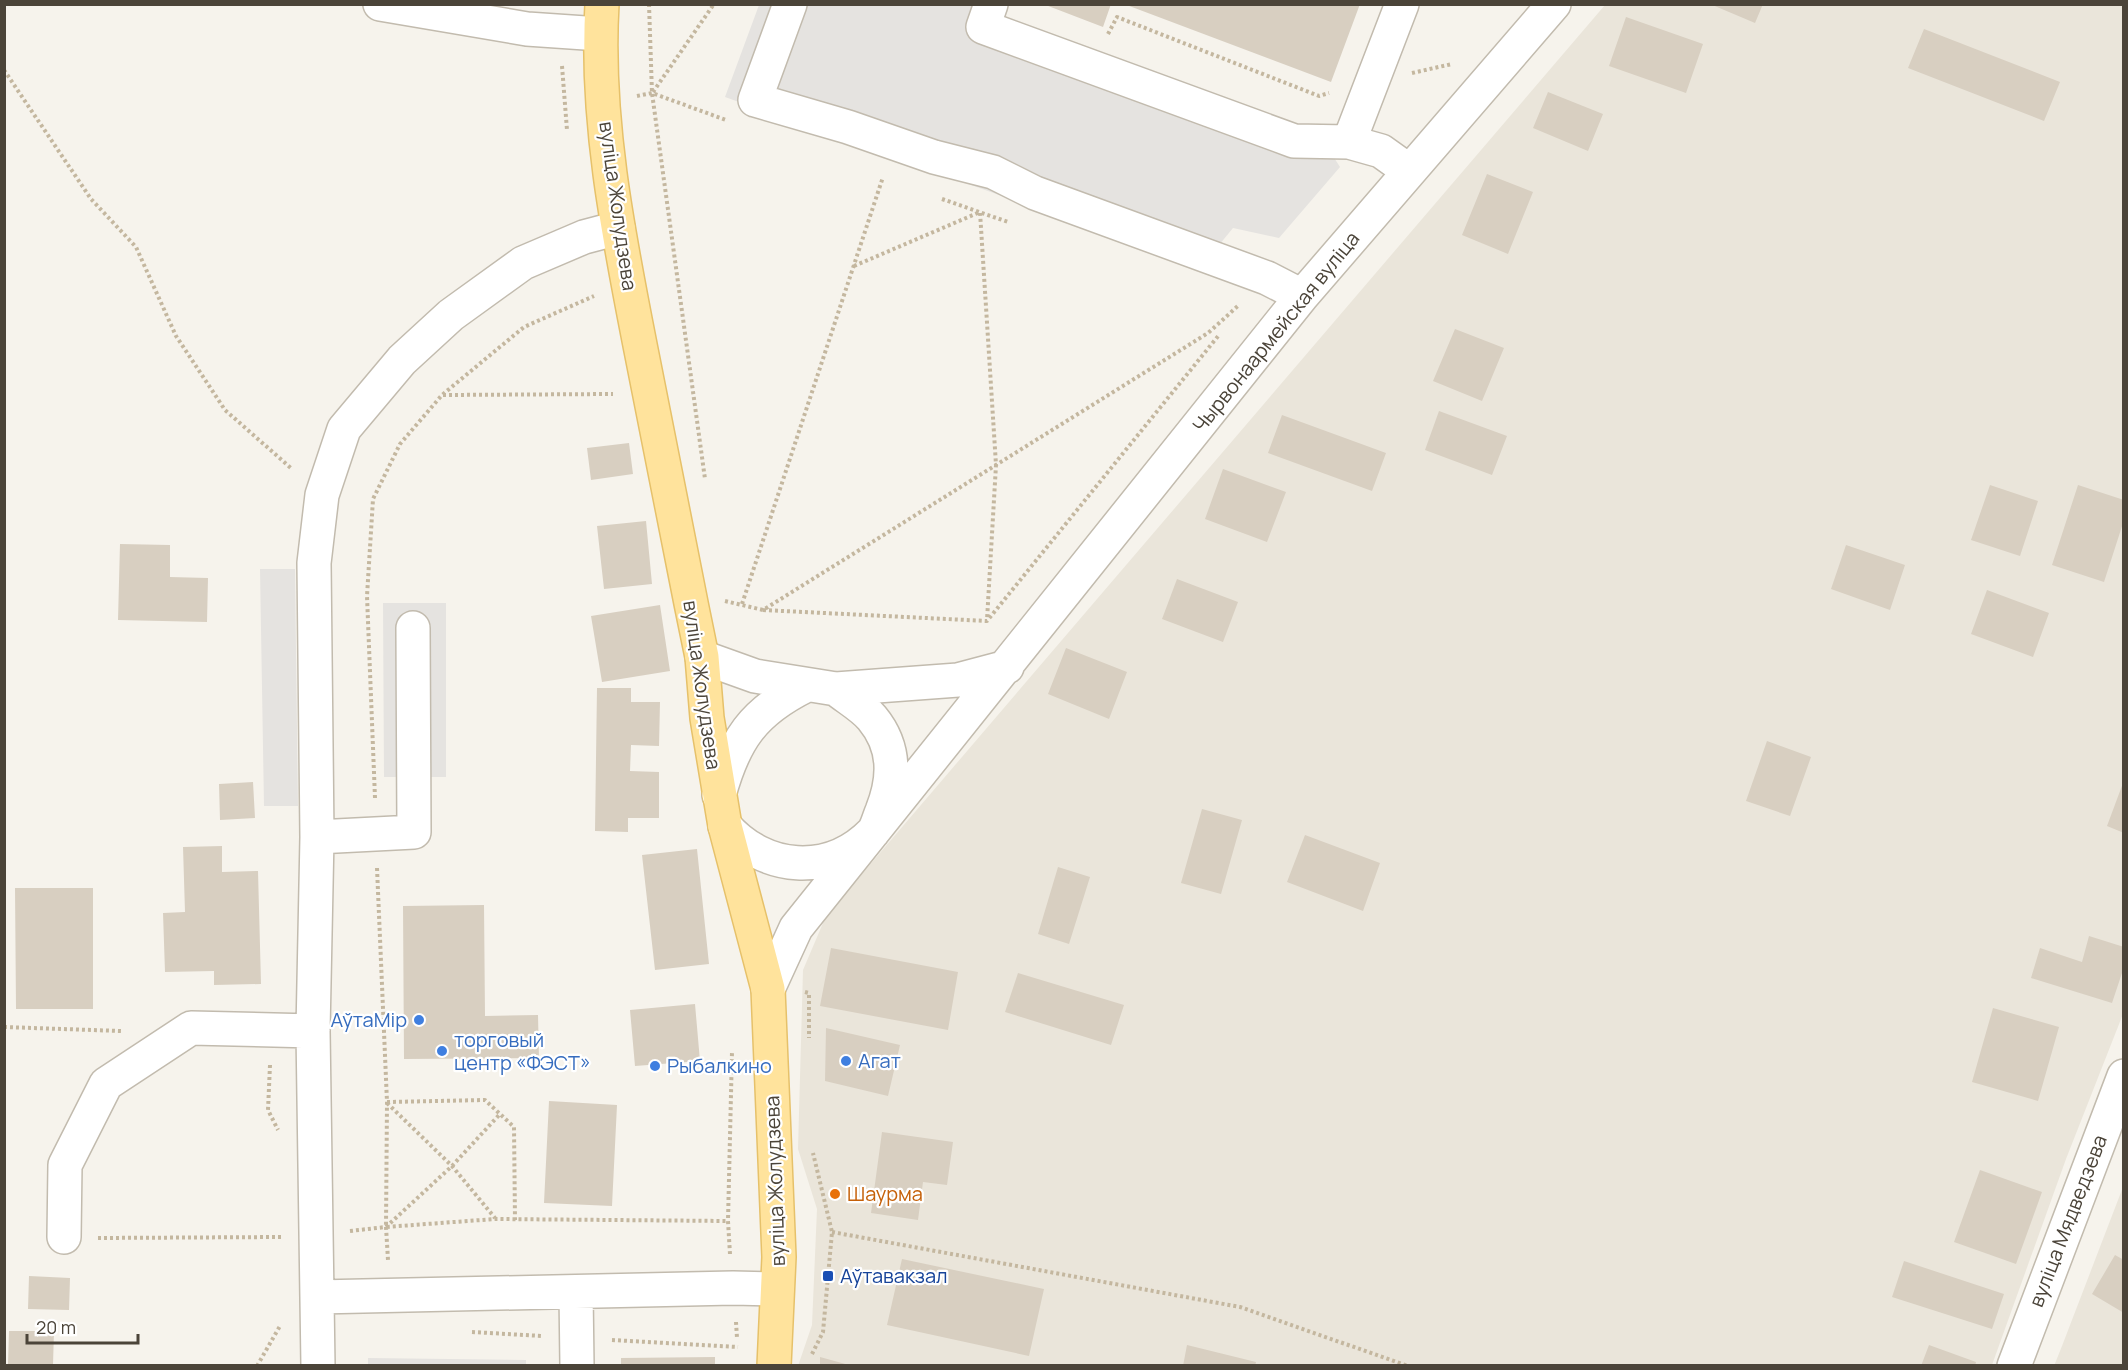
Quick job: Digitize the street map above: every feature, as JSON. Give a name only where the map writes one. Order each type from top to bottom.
[{"type":"main road","name":"вуліца Жолудзева","points":[[601,19],[604,102],[618,228],[702,657],[722,810],[768,989],[778,1235],[774,1365]]},
{"type":"street","points":[[380,4],[527,29],[601,19]]},
{"type":"street","points":[[790,4],[755,100],[848,127],[934,157],[993,172],[1035,193],[1266,278],[1302,296]]},
{"type":"street","points":[[991,4],[983,27],[1294,141],[1349,142],[1381,151],[1409,171]]},
{"type":"street","points":[[1349,142],[1402,4]]},
{"type":"street","name":"Чырвонаармейская вуліца","points":[[874,831],[1302,296],[1554,4]]},
{"type":"street","points":[[318,1365],[313,1031],[317,837],[314,563],[322,495],[344,429],[402,360],[452,315],[523,263],[584,237],[618,228]]},
{"type":"street","points":[[317,837],[414,832],[413,628]]},
{"type":"street","points":[[702,657],[755,676],[820,688],[871,716],[882,733],[893,760],[891,789],[874,831],[796,927],[768,989]]},
{"type":"street","points":[[874,831],[845,853],[812,863],[787,862],[761,856],[739,842],[722,810],[726,767],[740,737],[761,714],[779,699],[820,688],[958,680],[1007,667]]},
{"type":"street","points":[[64,1237],[66,1165],[106,1084],[190,1028],[313,1031]]},
{"type":"street","name":"вуліца Мядведзева","points":[[2014,1365],[2124,1076]]},
{"type":"street","points":[[318,1297],[777,1289]]},
{"type":"street","points":[[576,1292],[576,1365]]},
{"type":"path","points":[[649,4],[652,93],[705,480]]},
{"type":"path","points":[[652,93],[714,4]]},
{"type":"path","points":[[1105,40],[1117,16],[1319,96],[1452,64]]},
{"type":"path","points":[[4,70],[92,199],[136,247],[176,336],[225,410],[322,495]]},
{"type":"path","points":[[742,604],[883,177]]},
{"type":"path","points":[[854,266],[980,212],[996,465],[987,621]]},
{"type":"path","points":[[763,610],[1209,333],[1239,304]]},
{"type":"path","points":[[987,621],[1219,335]]},
{"type":"path","points":[[442,395],[623,394]]},
{"type":"path","points":[[722,590],[724,601],[763,610],[987,621]]},
{"type":"path","points":[[4,1027],[136,1032],[174,1039]]},
{"type":"path","points":[[271,1056],[268,1110],[282,1138]]},
{"type":"path","points":[[495,1219],[452,1166],[387,1102],[485,1100],[514,1127],[515,1220]]},
{"type":"path","points":[[386,1227],[452,1166],[500,1114]]},
{"type":"path","points":[[281,1226],[281,1248]]},
{"type":"path","points":[[832,1232],[1240,1307],[1408,1365]]},
{"type":"path","points":[[64,1237],[281,1237]]},
{"type":"path","points":[[257,1365],[280,1328],[280,1317]]},
{"type":"shaded area","points":[[759,5],[1005,5],[1000,18],[1324,142],[1340,167],[1279,238],[1233,228],[1201,267],[725,97]]},
{"type":"shaded area","points":[[1605,5],[2123,5],[2123,1014],[2066,1159],[1992,1365],[798,1366],[812,1325],[817,1209],[798,1149],[803,970],[826,916]]},
{"type":"shaded area","points":[[260,569],[295,569],[298,806],[264,806]]},
{"type":"shaded area","points":[[383,603],[446,603],[446,777],[384,777]]},
{"type":"shaded area","points":[[2123,1187],[2123,1365],[2054,1366],[2062,1346]]},
{"type":"shaded area","points":[[368,1358],[526,1360],[526,1365],[368,1366]]},
{"type":"building","points":[[1043,4],[1111,4],[1103,27]]},
{"type":"building","points":[[1124,4],[1360,4],[1331,82]]},
{"type":"building","points":[[1710,4],[1763,4],[1755,23]]},
{"type":"building","points":[[1626,17],[1703,44],[1686,93],[1609,66]]},
{"type":"building","points":[[1924,29],[2060,82],[2044,121],[1908,68]]},
{"type":"building","points":[[1548,92],[1603,114],[1588,151],[1533,128]]},
{"type":"building","points":[[1487,174],[1533,192],[1508,254],[1462,235]]},
{"type":"building","points":[[1455,329],[1504,348],[1482,401],[1433,381]]},
{"type":"building","points":[[1439,411],[1507,436],[1492,475],[1425,450]]},
{"type":"building","points":[[1282,415],[1386,453],[1372,491],[1268,453]]},
{"type":"building","points":[[629,443],[633,474],[591,480],[587,448]]},
{"type":"building","points":[[1223,469],[1286,492],[1267,542],[1205,519]]},
{"type":"building","points":[[1990,485],[2038,501],[2020,556],[1971,540]]},
{"type":"building","points":[[2078,485],[2124,500],[2124,520],[2104,582],[2052,565]]},
{"type":"building","points":[[646,521],[652,584],[604,589],[597,526]]},
{"type":"building","points":[[120,544],[170,545],[170,577],[208,578],[207,622],[118,620]]},
{"type":"building","points":[[1846,545],[1905,565],[1890,610],[1831,589]]},
{"type":"building","points":[[1177,579],[1238,602],[1223,642],[1162,619]]},
{"type":"building","points":[[1987,590],[2049,613],[2033,657],[1971,634]]},
{"type":"building","points":[[660,605],[670,671],[602,682],[591,616]]},
{"type":"building","points":[[1066,648],[1127,672],[1109,719],[1048,694]]},
{"type":"building","points":[[597,688],[631,688],[631,702],[660,702],[659,746],[631,745],[630,771],[659,772],[659,818],[628,818],[628,832],[595,831]]},
{"type":"building","points":[[1767,741],[1811,757],[1790,816],[1746,801]]},
{"type":"building","points":[[253,782],[255,818],[220,820],[219,784]]},
{"type":"building","points":[[2124,783],[2124,833],[2107,826]]},
{"type":"building","points":[[1202,809],[1242,820],[1221,894],[1181,883]]},
{"type":"building","points":[[1305,835],[1380,863],[1363,911],[1287,882]]},
{"type":"building","points":[[222,846],[222,872],[258,871],[261,984],[214,985],[214,971],[165,972],[163,913],[185,912],[183,847]]},
{"type":"building","points":[[697,849],[709,964],[655,970],[642,855]]},
{"type":"building","points":[[1058,867],[1090,877],[1069,944],[1038,934]]},
{"type":"building","points":[[15,888],[93,888],[93,1009],[16,1009]]},
{"type":"building","points":[[484,905],[485,1016],[538,1015],[539,1058],[404,1059],[403,906]]},
{"type":"building","points":[[2089,936],[2124,947],[2124,967],[2112,1003],[2031,978],[2040,948],[2082,962]]},
{"type":"building","points":[[831,948],[958,972],[948,1030],[820,1006]]},
{"type":"building","points":[[1018,973],[1124,1005],[1111,1045],[1005,1012]]},
{"type":"building","points":[[695,1004],[700,1061],[635,1066],[630,1010]]},
{"type":"building","points":[[1993,1008],[2059,1027],[2038,1101],[1972,1082]]},
{"type":"building","points":[[826,1028],[900,1045],[888,1096],[825,1081]]},
{"type":"building","points":[[549,1101],[617,1105],[612,1206],[544,1203]]},
{"type":"building","points":[[882,1132],[953,1142],[947,1185],[923,1182],[918,1220],[871,1213]]},
{"type":"building","points":[[1980,1170],[2042,1192],[2016,1264],[1954,1242]]},
{"type":"building","points":[[2115,1255],[2124,1260],[2124,1313],[2092,1294]]},
{"type":"building","points":[[902,1259],[1044,1289],[1029,1356],[887,1325]]},
{"type":"building","points":[[1904,1261],[2004,1294],[1992,1329],[1892,1297]]},
{"type":"building","points":[[29,1276],[70,1278],[69,1310],[28,1309]]},
{"type":"building","points":[[9,1331],[54,1331],[53,1365],[8,1364]]},
{"type":"building","points":[[1187,1345],[1256,1362],[1255,1366],[1183,1366]]},
{"type":"building","points":[[1929,1345],[1976,1362],[1975,1366],[1921,1366]]},
{"type":"building","points":[[715,1357],[715,1366],[621,1366],[621,1358]]},
{"type":"building","points":[[820,1357],[849,1365],[849,1366],[820,1366]]},
{"type":"place","name":"АўтаМір","points":[[419,1020]]},
{"type":"place","name":"торговый центр «ФЭСТ»","points":[[442,1051]]},
{"type":"place","name":"Агат","points":[[846,1061]]},
{"type":"place","name":"Рыбалкино","points":[[655,1066]]},
{"type":"place","name":"Шаурма","points":[[835,1194]]},
{"type":"place","name":"Аўтавакзал","points":[[828,1276]]}]
